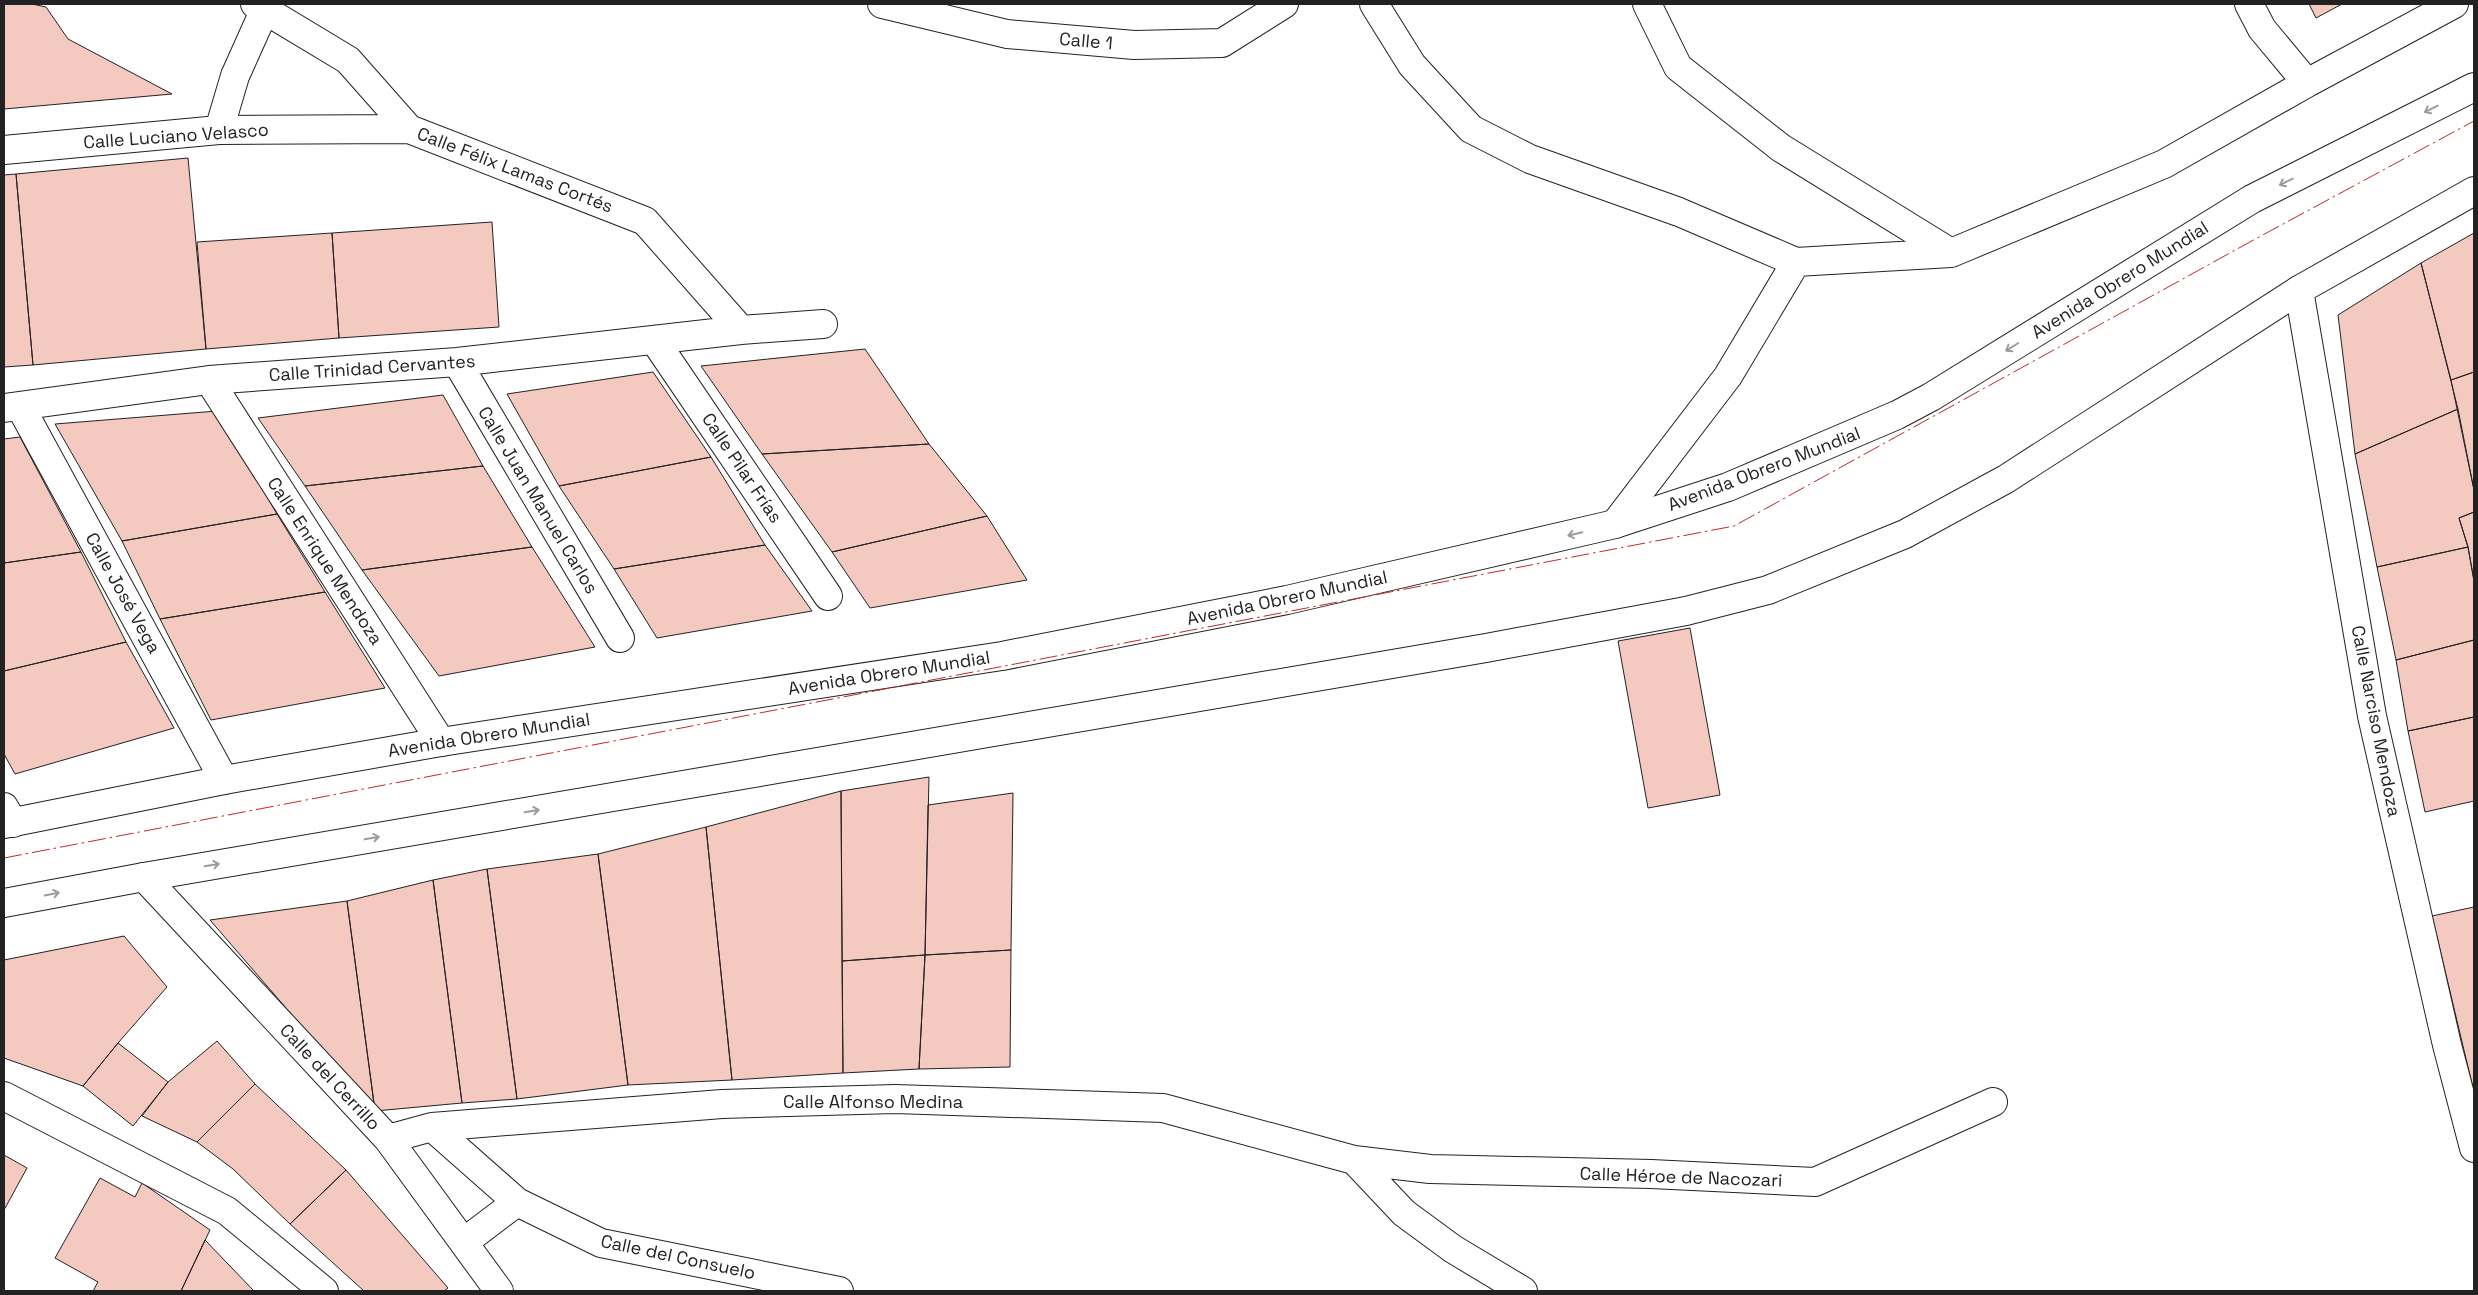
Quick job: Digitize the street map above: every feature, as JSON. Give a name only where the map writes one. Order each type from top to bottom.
[{"type":"street","name":"Calle 1","points":[[882,4],[1007,34],[1134,45],[1222,43],[1284,4]]},
{"type":"street","points":[[1374,4],[1412,65],[1471,129],[1530,159],[1678,212],[1796,262],[1951,253],[2164,164],[2307,83],[2454,4]]},
{"type":"street","points":[[1647,4],[1678,66],[1781,148],[1951,253]]},
{"type":"street","points":[[2249,4],[2262,29],[2307,83]]},
{"type":"street","points":[[219,130],[235,76],[260,7]]},
{"type":"street","name":"Calle Félix Lamas Cortés","points":[[260,7],[348,60],[409,129],[645,221],[741,330]]},
{"type":"street","name":"Avenida Obrero Mundial","points":[[7,818],[441,742],[1012,654],[1288,600],[1615,524],[1728,487],[1897,416],[1931,397],[2252,199],[2474,87]]},
{"type":"street","name":"Calle Luciano Velasco","points":[[4,150],[219,130],[409,129]]},
{"type":"street","points":[[4,903],[144,876],[1476,650],[1686,611],[1768,590],[1905,534],[2006,480],[2299,290],[2474,191]]},
{"type":"street","points":[[1615,524],[1728,376],[1796,262]]},
{"type":"street","name":"Calle Narciso Mendoza","points":[[2299,290],[2372,716],[2446,1045],[2474,1148]]},
{"type":"street","name":"Calle Trinidad Cervantes","points":[[12,407],[209,380],[457,362],[741,330],[823,324]]},
{"type":"street","name":"Calle Pilar Frías","points":[[655,341],[828,596]]},
{"type":"street","name":"Calle Juan Manuel Carlos","points":[[457,362],[620,638]]},
{"type":"street","name":"Calle Enrique Mendoza","points":[[209,380],[441,742]]},
{"type":"street","name":"Calle José Vega","points":[[12,407],[224,780]]},
{"type":"street","name":"Calle del Cerrillo","points":[[144,876],[388,1139],[499,1291]]},
{"type":"street","points":[[4,1096],[227,1211],[324,1291]]},
{"type":"street","name":"Calle Alfonso Medina","points":[[388,1139],[432,1127],[722,1104],[895,1100],[1010,1102],[1163,1108],[1354,1160]]},
{"type":"street","name":"Calle Héroe de Nacozari","points":[[1354,1160],[1430,1169],[1651,1174],[1815,1182],[1993,1102]]},
{"type":"street","name":"Calle del Consuelo","points":[[432,1127],[517,1202],[601,1243],[839,1291]]},
{"type":"street","points":[[1354,1160],[1404,1213],[1453,1249],[1523,1291]]},
{"type":"street","points":[[464,1242],[517,1202]]},
{"type":"building","points":[[4,4],[32,4],[46,7],[68,39],[172,94],[4,109]]},
{"type":"building","points":[[2309,4],[2342,4],[2316,18]]},
{"type":"building","points":[[188,158],[206,349],[33,365],[16,174]]},
{"type":"building","points":[[16,174],[33,365],[4,367],[4,175]]},
{"type":"building","points":[[492,222],[499,327],[339,338],[332,233]]},
{"type":"building","points":[[332,233],[339,338],[206,349],[197,242]]},
{"type":"building","points":[[2474,233],[2474,372],[2451,380],[2421,263]]},
{"type":"building","points":[[2421,263],[2458,409],[2355,454],[2338,315]]},
{"type":"building","points":[[865,349],[929,444],[762,454],[701,366]]},
{"type":"building","points":[[653,372],[711,457],[559,486],[507,394]]},
{"type":"building","points":[[2474,372],[2474,490],[2451,380]]},
{"type":"building","points":[[443,395],[483,466],[305,486],[258,418]]},
{"type":"building","points":[[2458,409],[2474,490],[2474,512],[2459,518],[2468,547],[2377,567],[2355,454]]},
{"type":"building","points":[[217,411],[277,514],[122,541],[55,424]]},
{"type":"building","points":[[20,437],[81,552],[4,563],[4,439]]},
{"type":"building","points":[[929,444],[987,516],[832,552],[762,454]]},
{"type":"building","points":[[711,457],[765,545],[614,569],[559,486]]},
{"type":"building","points":[[483,466],[532,547],[362,570],[305,486]]},
{"type":"building","points":[[2474,512],[2474,581],[2468,547],[2459,518]]},
{"type":"building","points":[[277,514],[325,592],[160,619],[122,541]]},
{"type":"building","points":[[987,516],[1027,580],[870,608],[832,552]]},
{"type":"building","points":[[765,545],[812,611],[657,638],[614,569]]},
{"type":"building","points":[[532,547],[595,647],[439,676],[362,570]]},
{"type":"building","points":[[2468,547],[2474,581],[2474,640],[2396,660],[2377,567]]},
{"type":"building","points":[[81,552],[126,642],[4,671],[4,563]]},
{"type":"building","points":[[325,592],[385,688],[211,720],[160,619]]},
{"type":"building","points":[[1690,628],[1720,795],[1648,808],[1618,641]]},
{"type":"building","points":[[2474,640],[2474,717],[2408,731],[2396,660]]},
{"type":"building","points":[[126,642],[174,728],[15,774],[4,754],[4,671]]},
{"type":"building","points":[[2474,717],[2474,801],[2425,812],[2408,731]]},
{"type":"building","points":[[929,777],[925,955],[842,961],[841,791]]},
{"type":"building","points":[[841,791],[843,1073],[732,1080],[706,827]]},
{"type":"building","points":[[1013,793],[1011,950],[925,955],[928,805]]},
{"type":"building","points":[[706,827],[732,1080],[628,1085],[598,854]]},
{"type":"building","points":[[598,854],[628,1085],[517,1099],[487,869]]},
{"type":"building","points":[[487,869],[517,1099],[462,1103],[433,880]]},
{"type":"building","points":[[433,880],[462,1103],[375,1111],[347,901]]},
{"type":"building","points":[[347,901],[375,1111],[210,920]]},
{"type":"building","points":[[2474,907],[2474,1087],[2473,1088],[2432,916]]},
{"type":"building","points":[[124,936],[167,987],[83,1086],[4,1058],[4,960]]},
{"type":"building","points":[[1011,950],[1010,1067],[919,1069],[925,955]]},
{"type":"building","points":[[925,955],[919,1069],[843,1073],[842,961]]},
{"type":"building","points":[[217,1041],[255,1084],[197,1142],[142,1116],[168,1082]]},
{"type":"building","points":[[118,1043],[168,1082],[133,1126],[83,1086]]},
{"type":"building","points":[[255,1084],[346,1170],[290,1224],[233,1169],[197,1142]]},
{"type":"building","points":[[4,1155],[27,1168],[4,1210]]},
{"type":"building","points":[[346,1170],[448,1288],[444,1291],[364,1291],[290,1224]]},
{"type":"building","points":[[100,1178],[135,1197],[142,1183],[210,1230],[181,1291],[93,1291],[98,1282],[55,1258]]},
{"type":"building","points":[[205,1240],[254,1291],[181,1291]]},
{"type":"power","points":[[4,858],[1734,526],[2474,121]]}]
